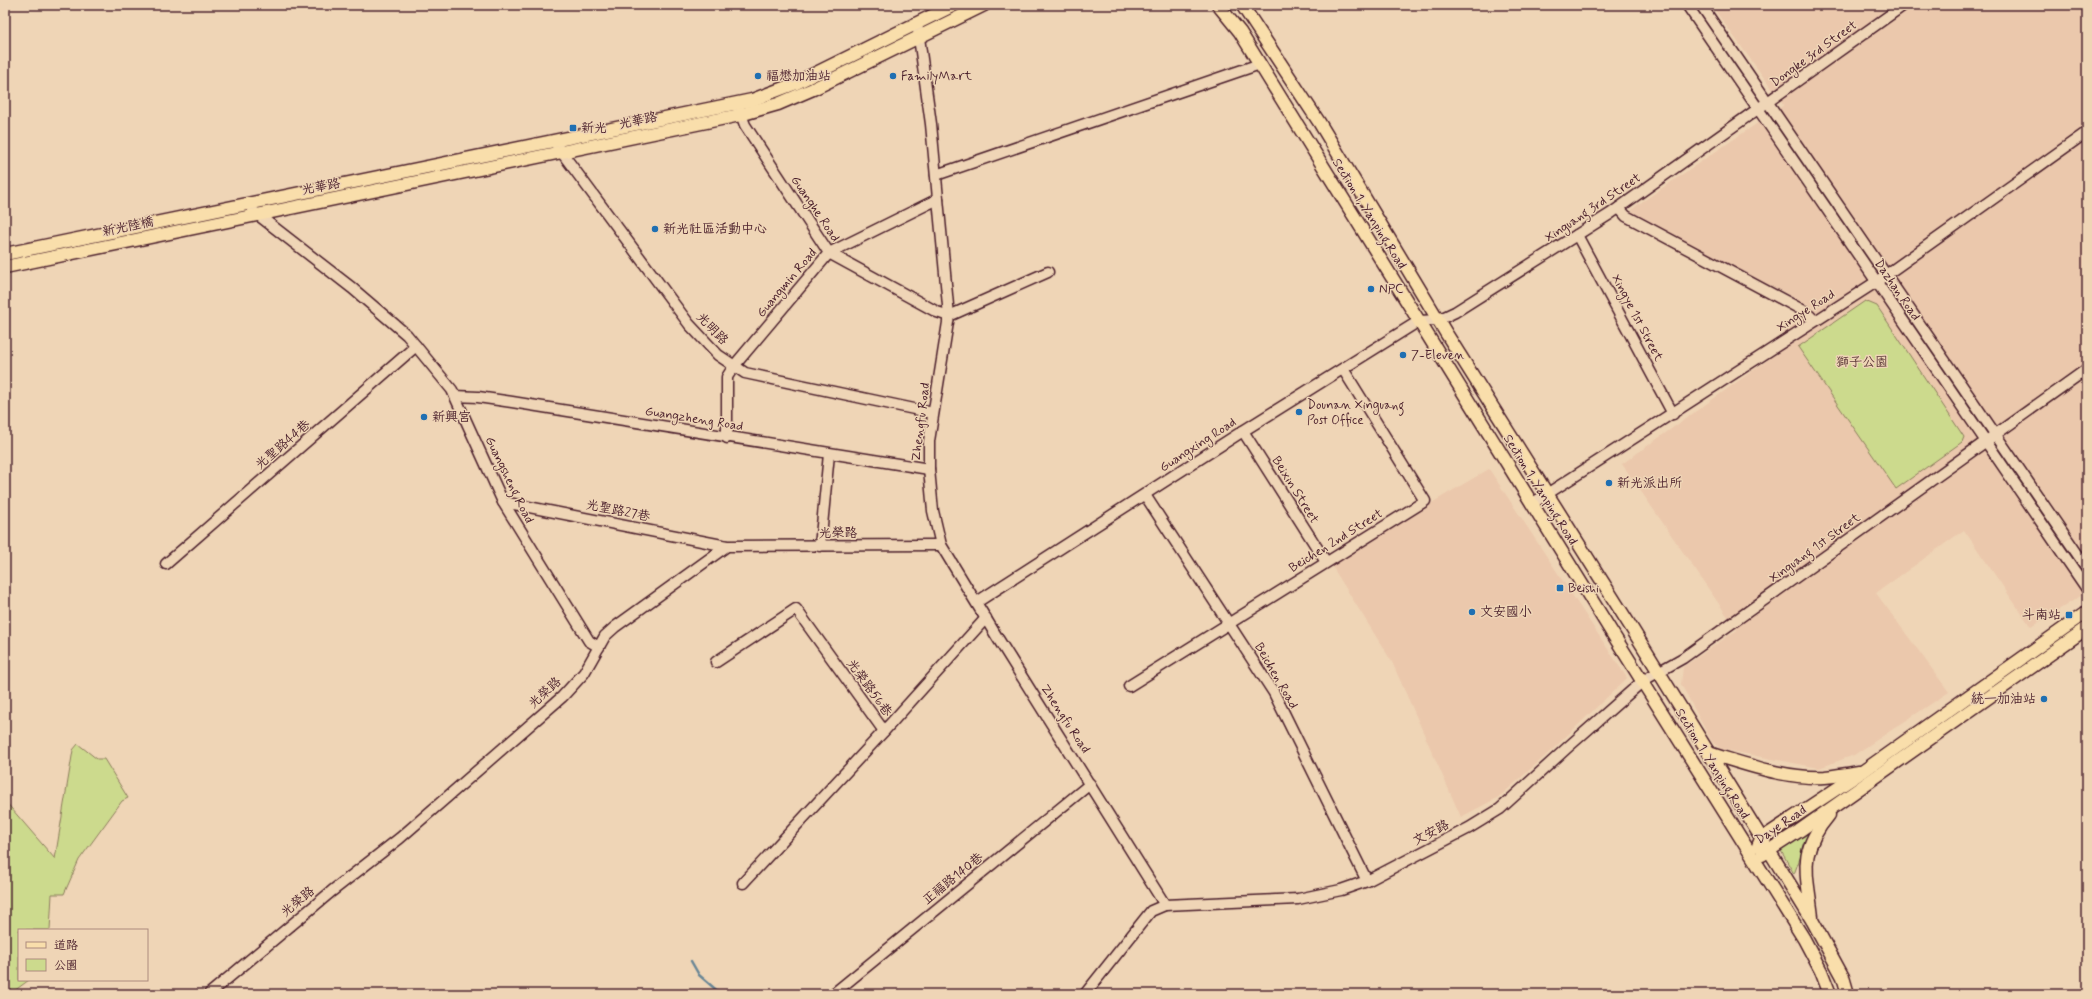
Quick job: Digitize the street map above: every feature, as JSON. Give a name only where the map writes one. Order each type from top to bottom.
[{"type":"main road","name":"光華路","points":[[257,214],[448,169],[554,141],[737,103],[775,92],[954,5]]},
{"type":"main road","name":"光華路","points":[[246,203],[448,169],[561,152],[740,115],[778,104],[799,95],[984,5]]},
{"type":"main road","name":"Section 1, Yanping Road","points":[[1218,5],[1240,32],[1532,503],[1644,680],[1804,939],[1821,971],[1830,994]]},
{"type":"main road","name":"Section 1, Yanping Road","points":[[1242,5],[1318,122],[1438,320],[1658,671],[1760,839],[1812,920],[1843,977],[1848,994]]},
{"type":"main road","points":[[1301,132],[1318,122]]},
{"type":"main road","name":"新光陸橋","points":[[5,254],[246,203]]},
{"type":"main road","name":"新光陸橋","points":[[5,267],[257,214]]},
{"type":"main road","points":[[1360,226],[1375,216]]},
{"type":"main road","name":"Daye Road","points":[[1754,859],[1842,800],[1919,738],[2030,653],[2087,612]]},
{"type":"main road","name":"Daye Road","points":[[1754,859],[1760,839],[1862,772],[1919,738],[2038,662],[2087,628]]},
{"type":"main road","points":[[2030,653],[2038,662]]},
{"type":"main road","points":[[1708,753],[1759,769],[1789,775],[1825,777],[1862,772]]},
{"type":"main road","points":[[1812,920],[1806,880],[1806,857],[1811,841],[1818,828],[1842,800]]},
{"type":"street","name":"Dazhan Road","points":[[1687,5],[2087,589]]},
{"type":"street","name":"Dazhan Road","points":[[1701,5],[2087,568]]},
{"type":"street","name":"Dongke 3rd Street","points":[[1758,110],[1904,5]]},
{"type":"street","name":"Zhengfu Road","points":[[917,24],[936,175],[949,316],[933,413],[929,469],[933,511],[941,545],[1165,906]]},
{"type":"street","points":[[936,175],[1260,64]]},
{"type":"street","name":"Guanghe Road","points":[[737,103],[740,115],[753,138],[829,253],[937,312],[949,316]]},
{"type":"street","name":"Xinguang 3rd Street","points":[[1438,320],[1455,312],[1619,208],[1758,110]]},
{"type":"street","name":"Xingye Road","points":[[1532,503],[1673,414],[1876,282],[2087,132]]},
{"type":"street","name":"光明路","points":[[554,141],[689,324],[718,355],[745,372],[933,413]]},
{"type":"street","name":"Guangmin Road","points":[[727,438],[727,377],[734,366],[829,253],[938,199]]},
{"type":"street","name":"Guangsheng Road","points":[[246,203],[257,214],[352,288],[407,336],[452,390],[503,502],[589,641],[599,647]]},
{"type":"street","points":[[1619,208],[1626,216],[1806,312],[1815,321]]},
{"type":"street","name":"Xingye 1st Street","points":[[1577,235],[1673,414]]},
{"type":"street","points":[[949,316],[1048,272]]},
{"type":"street","name":"Guangxing Road","points":[[976,602],[1243,431],[1419,321],[1438,320]]},
{"type":"street","name":"光聖路44巷","points":[[166,564],[416,346]]},
{"type":"street","name":"Beichen 2nd Street","points":[[1129,686],[1425,501],[1343,369]]},
{"type":"street","name":"Xinguang 1st Street","points":[[1658,671],[1683,658],[2087,369]]},
{"type":"street","name":"Guangzheng Road","points":[[455,396],[499,400],[727,438],[929,469]]},
{"type":"street","name":"Beixin Street","points":[[1243,431],[1326,562]]},
{"type":"street","points":[[820,546],[829,454]]},
{"type":"street","name":"Beichen Road","points":[[1145,495],[1274,693],[1367,881]]},
{"type":"street","name":"光聖路27巷","points":[[503,502],[727,546]]},
{"type":"street","name":"光榮路","points":[[209,994],[332,891],[400,838],[562,697],[584,673],[605,636],[615,627],[727,546],[941,545]]},
{"type":"street","name":"光榮路56巷","points":[[716,662],[796,609],[884,731],[743,883]]},
{"type":"street","points":[[884,731],[986,618]]},
{"type":"street","name":"文安路","points":[[1165,906],[1298,899],[1341,890],[1367,881],[1469,828],[1500,809],[1644,680],[1658,671]]},
{"type":"street","name":"正福路140巷","points":[[833,994],[1090,784]]},
{"type":"street","points":[[1085,994],[1151,911],[1165,906]]},
{"type":"shaded area","points":[[1711,5],[2087,5],[2087,592],[2031,627],[1964,530],[1876,593],[1949,692],[1854,755],[1819,768],[1721,749],[1712,742],[1681,684],[1683,667],[1737,630],[1622,464],[1789,345],[1782,334],[1814,308],[1634,215],[1632,210],[1784,105]]},
{"type":"shaded area","name":"文安國小","points":[[1489,469],[1627,678],[1551,751],[1499,797],[1461,817],[1392,662],[1330,563]]},
{"type":"green space","name":"獅子公園","points":[[1865,301],[1877,306],[1964,437],[1962,442],[1896,489],[1798,347]]},
{"type":"green space","points":[[78,744],[97,759],[104,759],[128,798],[122,801],[79,860],[64,894],[52,894],[50,929],[18,929],[18,981],[28,981],[10,994],[5,994],[5,801],[55,859],[73,750]]},
{"type":"green space","points":[[1811,829],[1794,874],[1780,849]]},
{"type":"waterway","points":[[691,961],[699,975],[721,994]]},
{"type":"place","name":"福懋加油站","points":[[758,76]]},
{"type":"place","name":"FamilyMart","points":[[893,76]]},
{"type":"place","name":"新光","points":[[573,128]]},
{"type":"place","name":"新光社區活動中心","points":[[655,229]]},
{"type":"place","name":"NPC","points":[[1371,289]]},
{"type":"place","name":"7-Eleven","points":[[1403,355]]},
{"type":"place","name":"Dounan Xinguang Post Office","points":[[1299,412]]},
{"type":"place","name":"新興宮","points":[[424,417]]},
{"type":"place","name":"新光派出所","points":[[1609,483]]},
{"type":"place","name":"Beishi","points":[[1560,588]]},
{"type":"place","name":"文安國小","points":[[1472,612]]},
{"type":"place","name":"斗南站","points":[[2069,615]]},
{"type":"place","name":"統一加油站","points":[[2044,699]]}]
